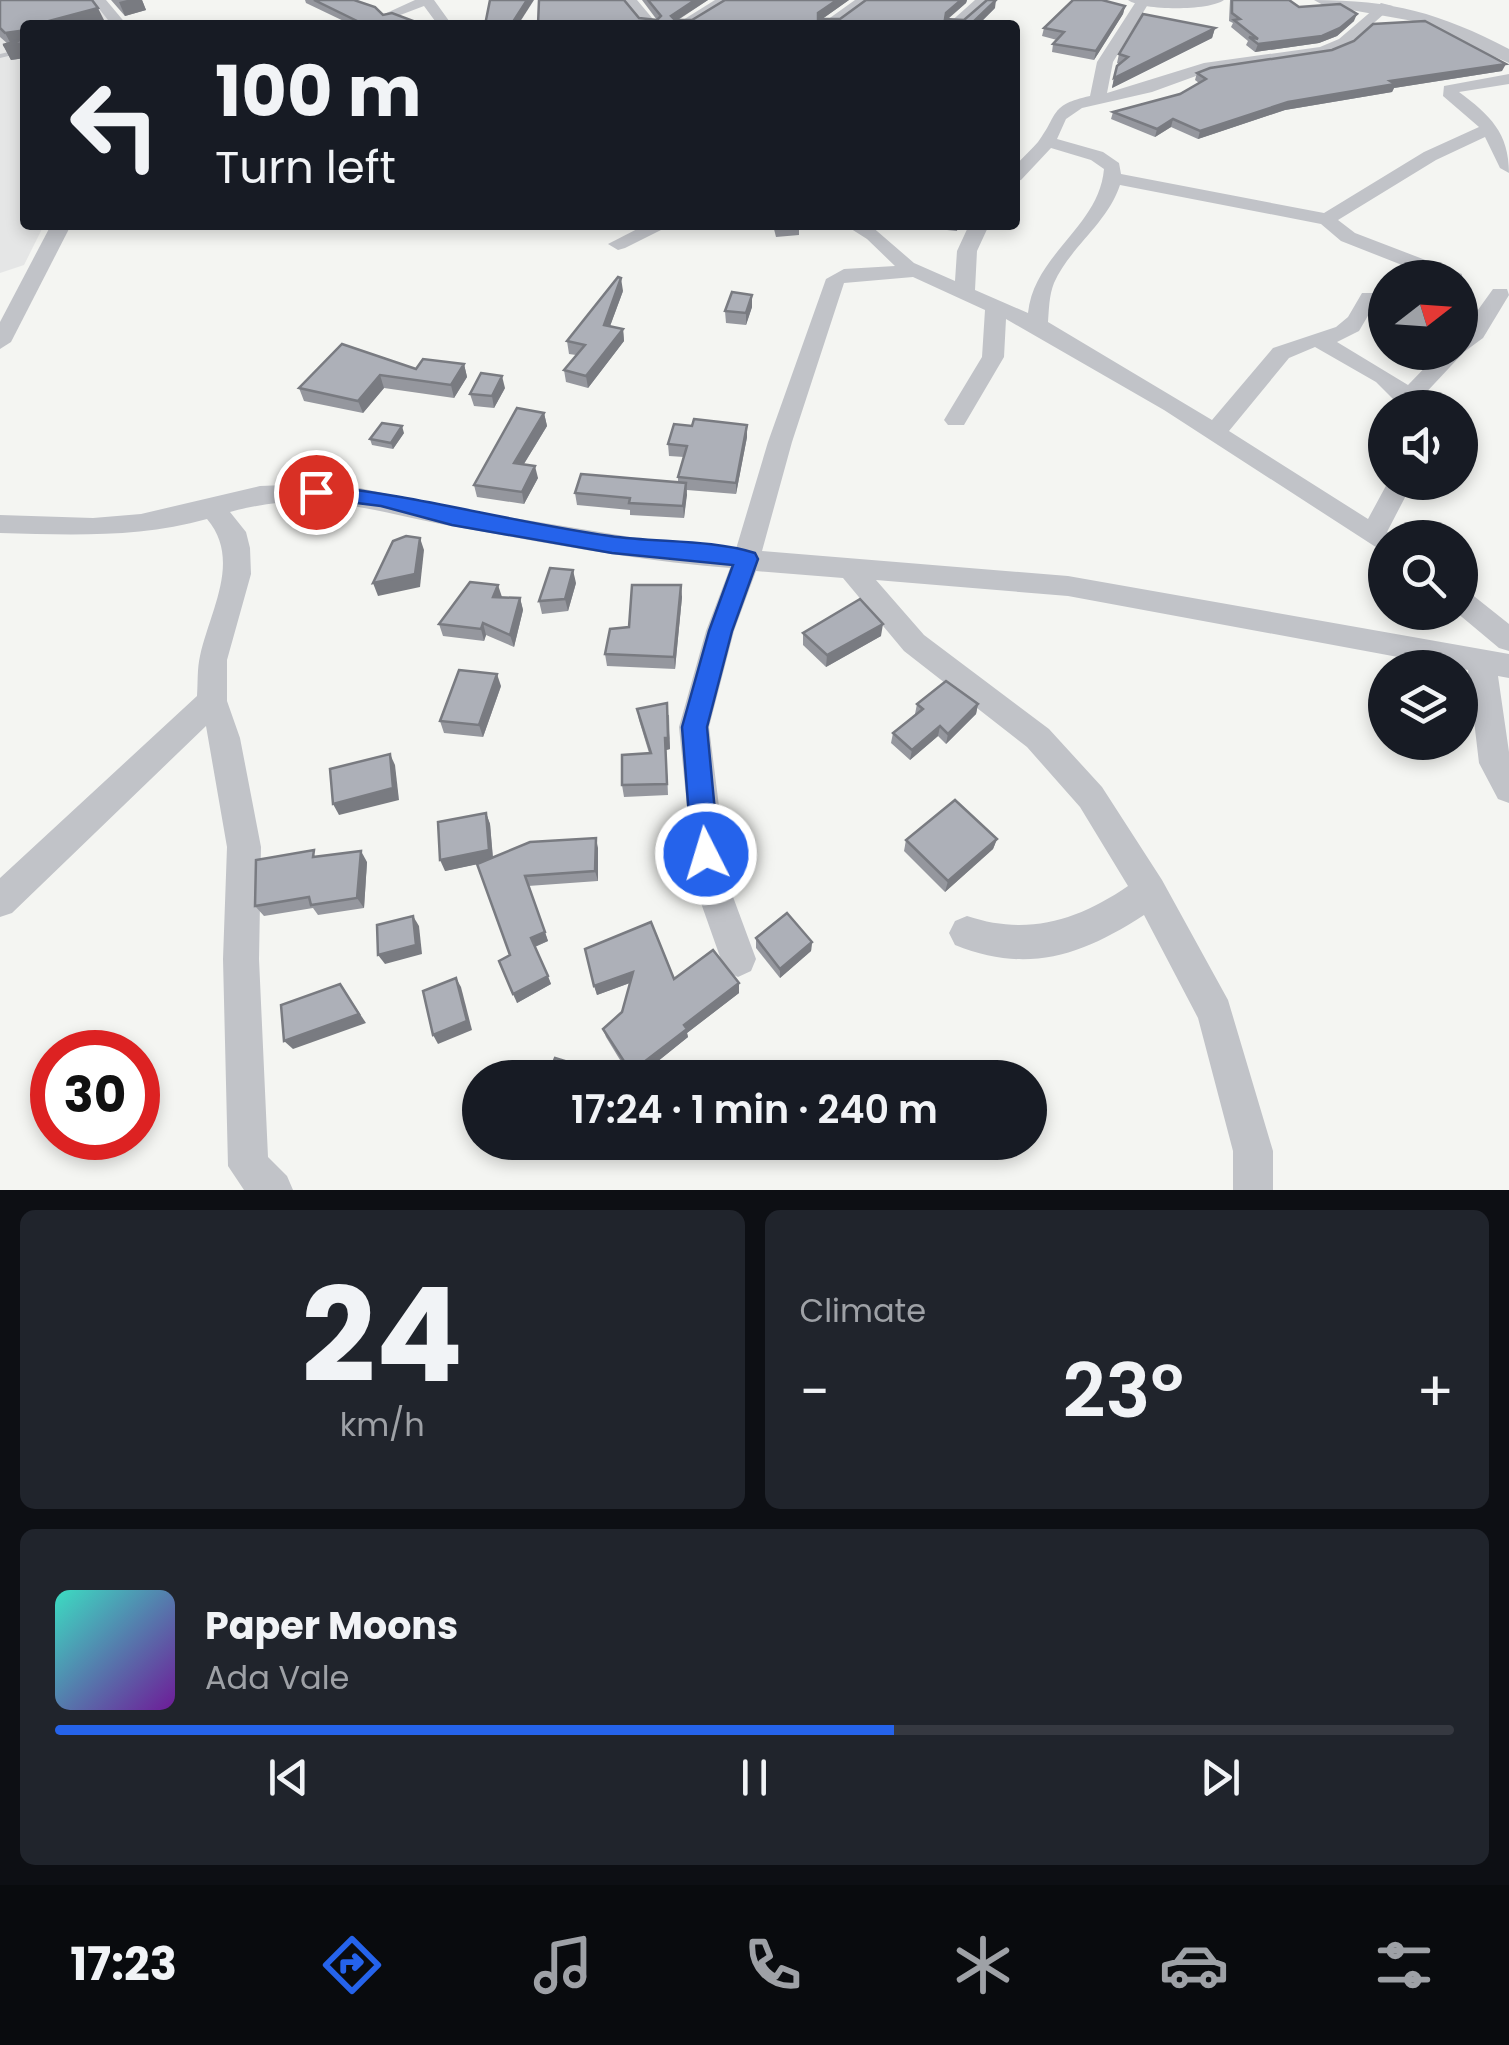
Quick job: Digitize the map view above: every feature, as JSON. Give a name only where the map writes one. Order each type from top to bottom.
[{"type":"street","points":[[99,0],[116,20]]},
{"type":"street","points":[[387,16],[427,0]]},
{"type":"street","points":[[630,0],[647,20]]},
{"type":"street","points":[[691,20],[726,0]]},
{"type":"street","points":[[834,20],[864,0]]},
{"type":"street","points":[[960,20],[983,0]]},
{"type":"street","points":[[1098,98],[1105,62],[1140,0],[1216,0]]},
{"type":"street","points":[[1323,0],[1397,5],[1467,34],[1509,58]]},
{"type":"street","points":[[1020,171],[1047,142],[1058,116],[1098,98],[1146,89],[1204,68],[1323,51],[1344,42],[1397,5]]},
{"type":"street","points":[[1509,79],[1450,89],[1449,93],[1491,128],[1509,168]]},
{"type":"street","points":[[1329,220],[1334,212],[1389,178],[1491,128]]},
{"type":"street","points":[[1037,325],[1044,282],[1093,222],[1114,178],[1112,167],[1097,156],[1047,142]]},
{"type":"street","points":[[1114,178],[1329,220]]},
{"type":"street","points":[[1329,220],[1332,227],[1348,237],[1410,260]]},
{"type":"street","points":[[0,342],[58,230]]},
{"type":"street","points":[[618,244],[650,230]]},
{"type":"street","points":[[864,230],[898,262],[1037,325],[1216,432],[1368,531]]},
{"type":"street","points":[[965,293],[968,251],[977,230]]},
{"type":"street","points":[[738,958],[712,886],[694,727],[720,631],[747,559],[780,442],[836,279],[862,273],[914,271]]},
{"type":"street","points":[[1478,285],[1504,294],[1478,328]]},
{"type":"street","points":[[1216,432],[1282,353],[1293,345],[1318,340],[1352,325],[1368,299]]},
{"type":"street","points":[[956,420],[993,356],[996,308]]},
{"type":"street","points":[[1318,340],[1394,390]]},
{"type":"street","points":[[1422,390],[1438,370]]},
{"type":"street","points":[[0,524],[93,527],[141,523],[260,495],[336,492],[674,554],[1068,586],[1495,664],[1495,763],[1509,789]]},
{"type":"street","points":[[213,509],[233,532],[237,561],[213,660],[212,701],[225,738],[244,847],[241,958],[248,1166],[273,1190]]},
{"type":"street","points":[[850,568],[914,644],[1038,738],[1091,797],[1150,892],[1214,1013],[1254,1151],[1253,1190]]},
{"type":"street","points":[[1478,615],[1509,640]]},
{"type":"street","points":[[0,902],[212,701]]},
{"type":"street","points":[[966,933],[1023,946],[1044,945],[1114,917],[1150,892]]},
{"type":"shaded area","points":[[0,0],[103,0],[109,20],[20,20],[20,230],[42,230],[24,265],[0,273]]},
{"type":"building","points":[[0,0],[92,0],[98,8],[53,20],[20,20],[20,31],[5,33],[0,28]]},
{"type":"building","points":[[314,0],[354,0],[375,7],[383,15],[392,13],[411,20],[355,20]]},
{"type":"building","points":[[490,0],[527,0],[514,20],[486,20]]},
{"type":"building","points":[[539,0],[624,0],[639,18],[657,20],[538,20]]},
{"type":"building","points":[[648,0],[695,0],[671,16],[675,20],[657,20],[661,16]]},
{"type":"building","points":[[725,0],[837,0],[818,13],[818,19],[840,19],[866,0],[961,0],[946,13],[945,19],[964,20],[692,20]]},
{"type":"building","points":[[987,0],[996,0],[975,20],[964,20]]},
{"type":"building","points":[[1073,0],[1102,0],[1125,6],[1096,51],[1053,44],[1064,32],[1044,28]]},
{"type":"building","points":[[1232,0],[1289,0],[1299,7],[1340,4],[1357,14],[1322,36],[1258,44],[1249,37],[1258,39],[1234,20],[1240,19],[1232,13]]},
{"type":"building","points":[[1143,14],[1215,28],[1114,78],[1117,66],[1128,57],[1119,54]]},
{"type":"building","points":[[1425,21],[1506,64],[1390,81],[1395,84],[1288,102],[1200,131],[1173,119],[1157,129],[1113,112],[1180,94],[1206,79],[1197,73],[1210,68],[1332,50],[1354,41],[1373,24]]},
{"type":"building","points":[[621,278],[604,325],[623,329],[586,376],[564,370],[585,345],[567,341]]},
{"type":"building","points":[[732,292],[752,295],[746,313],[725,311]]},
{"type":"building","points":[[342,344],[416,369],[423,359],[464,364],[451,385],[380,375],[358,401],[299,388]]},
{"type":"building","points":[[481,373],[502,376],[492,396],[470,394]]},
{"type":"building","points":[[517,408],[544,413],[514,463],[535,466],[522,492],[474,485]]},
{"type":"building","points":[[694,419],[747,425],[736,483],[678,477],[687,446],[668,444],[674,424],[692,426]]},
{"type":"building","points":[[382,423],[402,426],[391,443],[370,439]]},
{"type":"building","points":[[581,474],[686,483],[683,506],[629,503],[630,498],[575,493]]},
{"type":"building","points":[[406,536],[420,538],[415,574],[373,583],[393,541]]},
{"type":"building","points":[[550,568],[573,570],[565,599],[539,601]]},
{"type":"building","points":[[470,582],[498,585],[493,597],[520,598],[510,635],[483,623],[481,629],[439,624]]},
{"type":"building","points":[[632,585],[681,585],[674,657],[605,654],[610,629],[629,627]]},
{"type":"building","points":[[860,599],[883,624],[827,655],[803,633]]},
{"type":"building","points":[[459,670],[497,674],[479,725],[440,721]]},
{"type":"building","points":[[946,681],[978,704],[948,734],[940,726],[912,750],[893,733],[923,709],[917,704]]},
{"type":"building","points":[[667,703],[667,784],[622,785],[622,755],[651,753],[637,709]]},
{"type":"building","points":[[390,754],[393,788],[333,804],[330,769]]},
{"type":"building","points":[[955,800],[997,839],[948,881],[906,840]]},
{"type":"building","points":[[486,813],[489,850],[440,860],[438,822]]},
{"type":"building","points":[[596,838],[595,871],[525,876],[545,932],[531,938],[548,976],[513,994],[499,961],[510,955],[477,864],[530,842]]},
{"type":"building","points":[[314,850],[313,857],[361,851],[357,898],[311,905],[309,897],[255,906],[256,860]]},
{"type":"building","points":[[787,913],[812,942],[780,969],[756,938]]},
{"type":"building","points":[[413,916],[416,945],[378,955],[377,925]]},
{"type":"building","points":[[651,922],[674,979],[713,950],[739,983],[647,1060],[623,1060],[603,1029],[622,1012],[633,972],[594,986],[585,949]]},
{"type":"building","points":[[456,978],[467,1021],[433,1035],[423,991]]},
{"type":"building","points":[[340,984],[359,1014],[284,1041],[281,1005]]},
{"type":"route","points":[[316,492],[381,499],[452,517],[612,545],[747,559],[720,631],[694,727],[706,854]]}]
